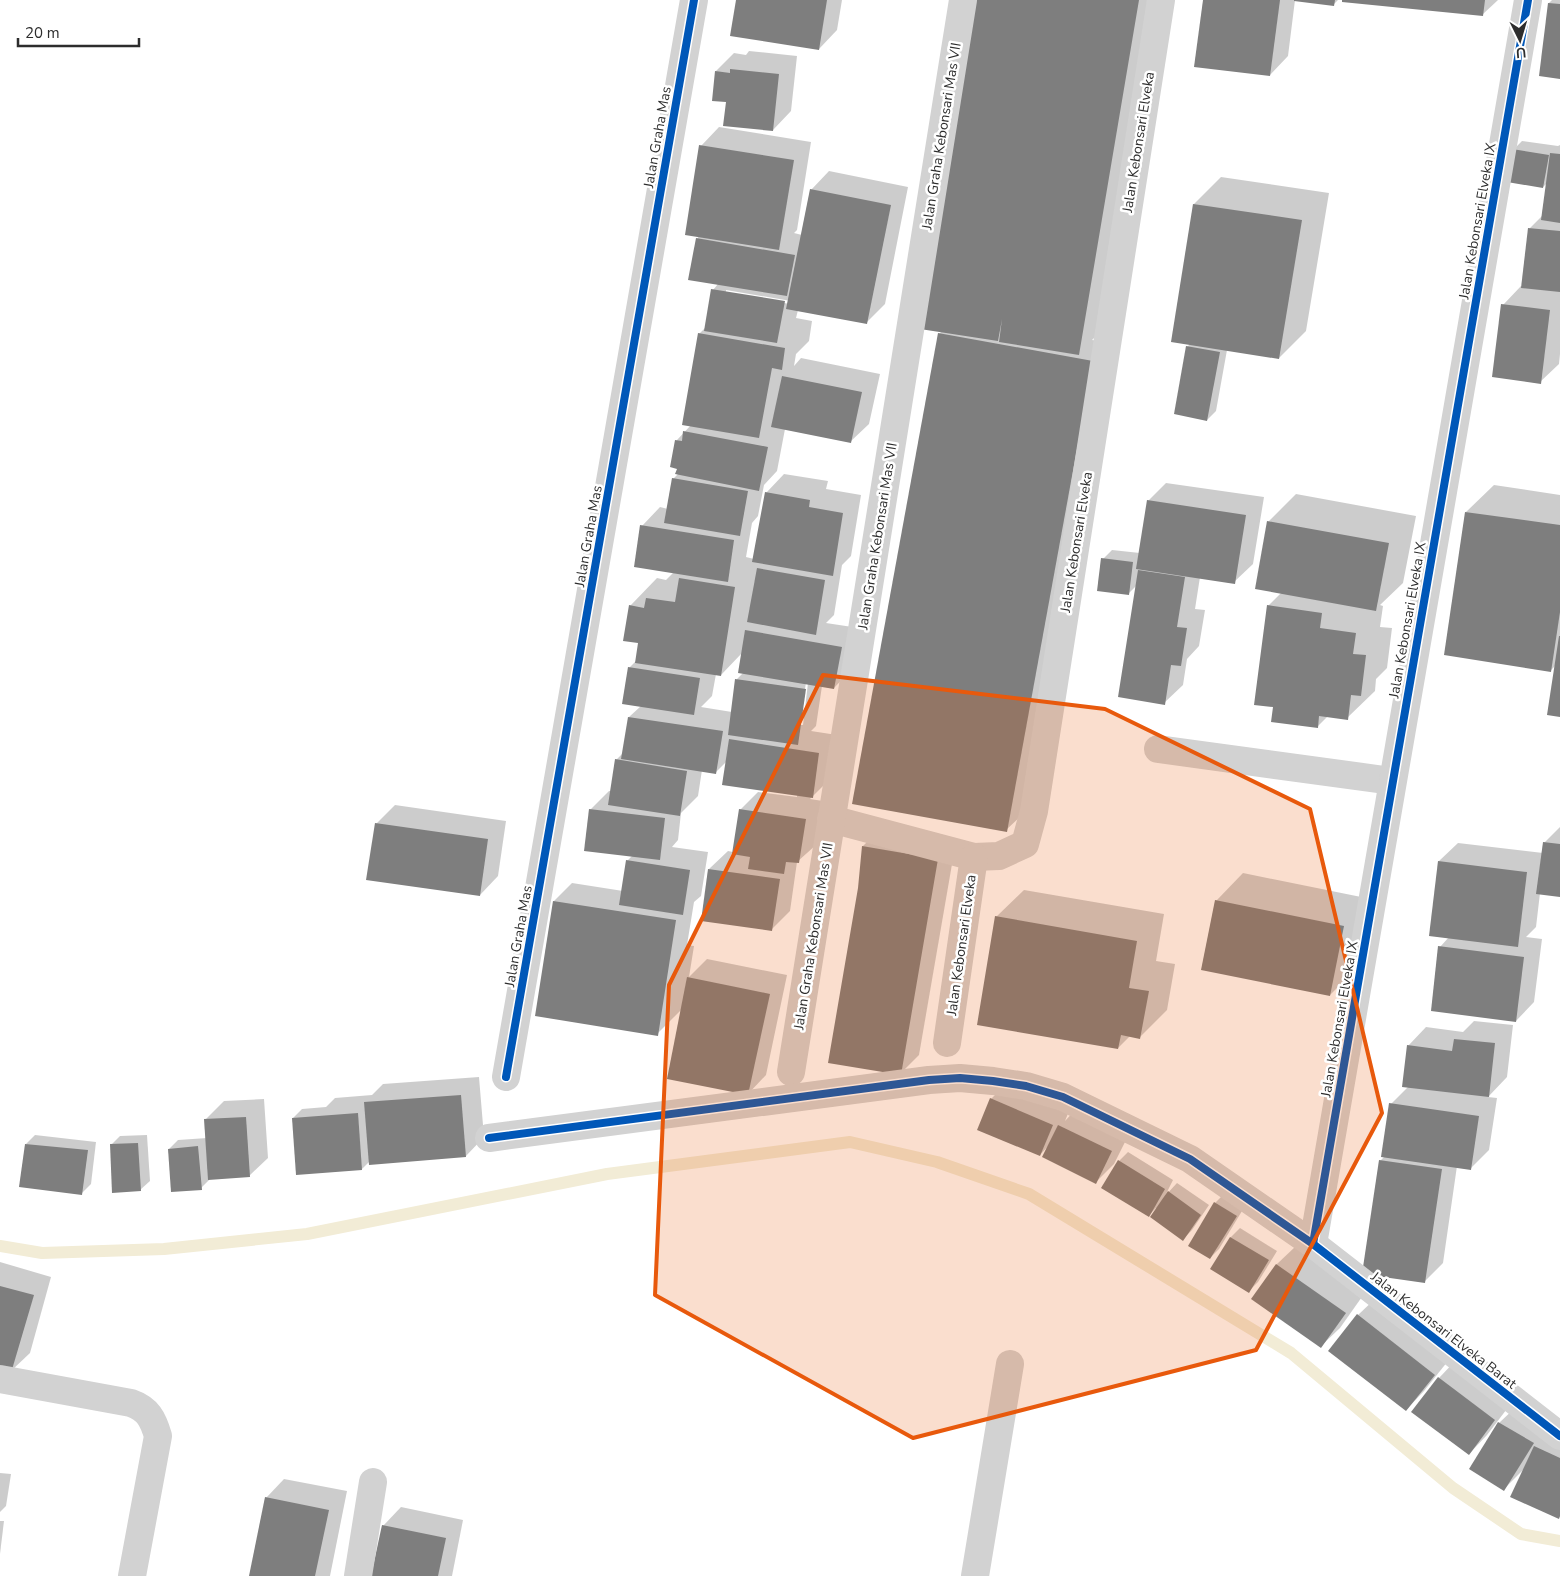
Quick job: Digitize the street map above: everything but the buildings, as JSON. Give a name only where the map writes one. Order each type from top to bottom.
[{"type":"street","name":"Jalan Graha Mas","points":[[506,1077],[694,0]]},
{"type":"street","name":"Jalan Graha Kebonsari Mas VII","points":[[791,1072],[963,0]]},
{"type":"street","name":"Jalan Kebonsari Elveka","points":[[947,1043],[974,857],[999,856],[1025,844],[1034,811],[1161,0]]},
{"type":"street","name":"Jalan Kebonsari Elveka IX","points":[[1313,1244],[1528,0]]},
{"type":"street","points":[[1158,749],[1392,780]]},
{"type":"street","points":[[831,820],[974,857]]},
{"type":"street","name":"Jalan Kebonsari Elveka Barat","points":[[489,1138],[929,1080],[960,1078],[994,1080],[1026,1086],[1063,1097],[1190,1159],[1313,1244],[1560,1436]]},
{"type":"street","points":[[976,1576],[1010,1364]]},
{"type":"street","points":[[0,1379],[131,1403],[141,1407],[154,1421],[158,1436],[132,1576]]},
{"type":"street","points":[[358,1576],[373,1482]]},
{"type":"highlighted area","points":[[823,675],[1105,709],[1310,809],[1382,1113],[1256,1350],[913,1438],[655,1295],[669,985]]},
{"type":"waterway","points":[[0,1246],[42,1253],[164,1249],[307,1234],[607,1174],[850,1142],[937,1162],[1029,1194],[1291,1353],[1453,1488],[1521,1534],[1560,1541]]},
{"type":"cycle path","points":[[506,1077],[694,0]]},
{"type":"cycle path","points":[[1313,1244],[1528,0]]},
{"type":"cycle path","points":[[489,1138],[929,1080],[960,1078],[1026,1086],[1063,1097],[1190,1159],[1313,1244],[1560,1436]]}]
